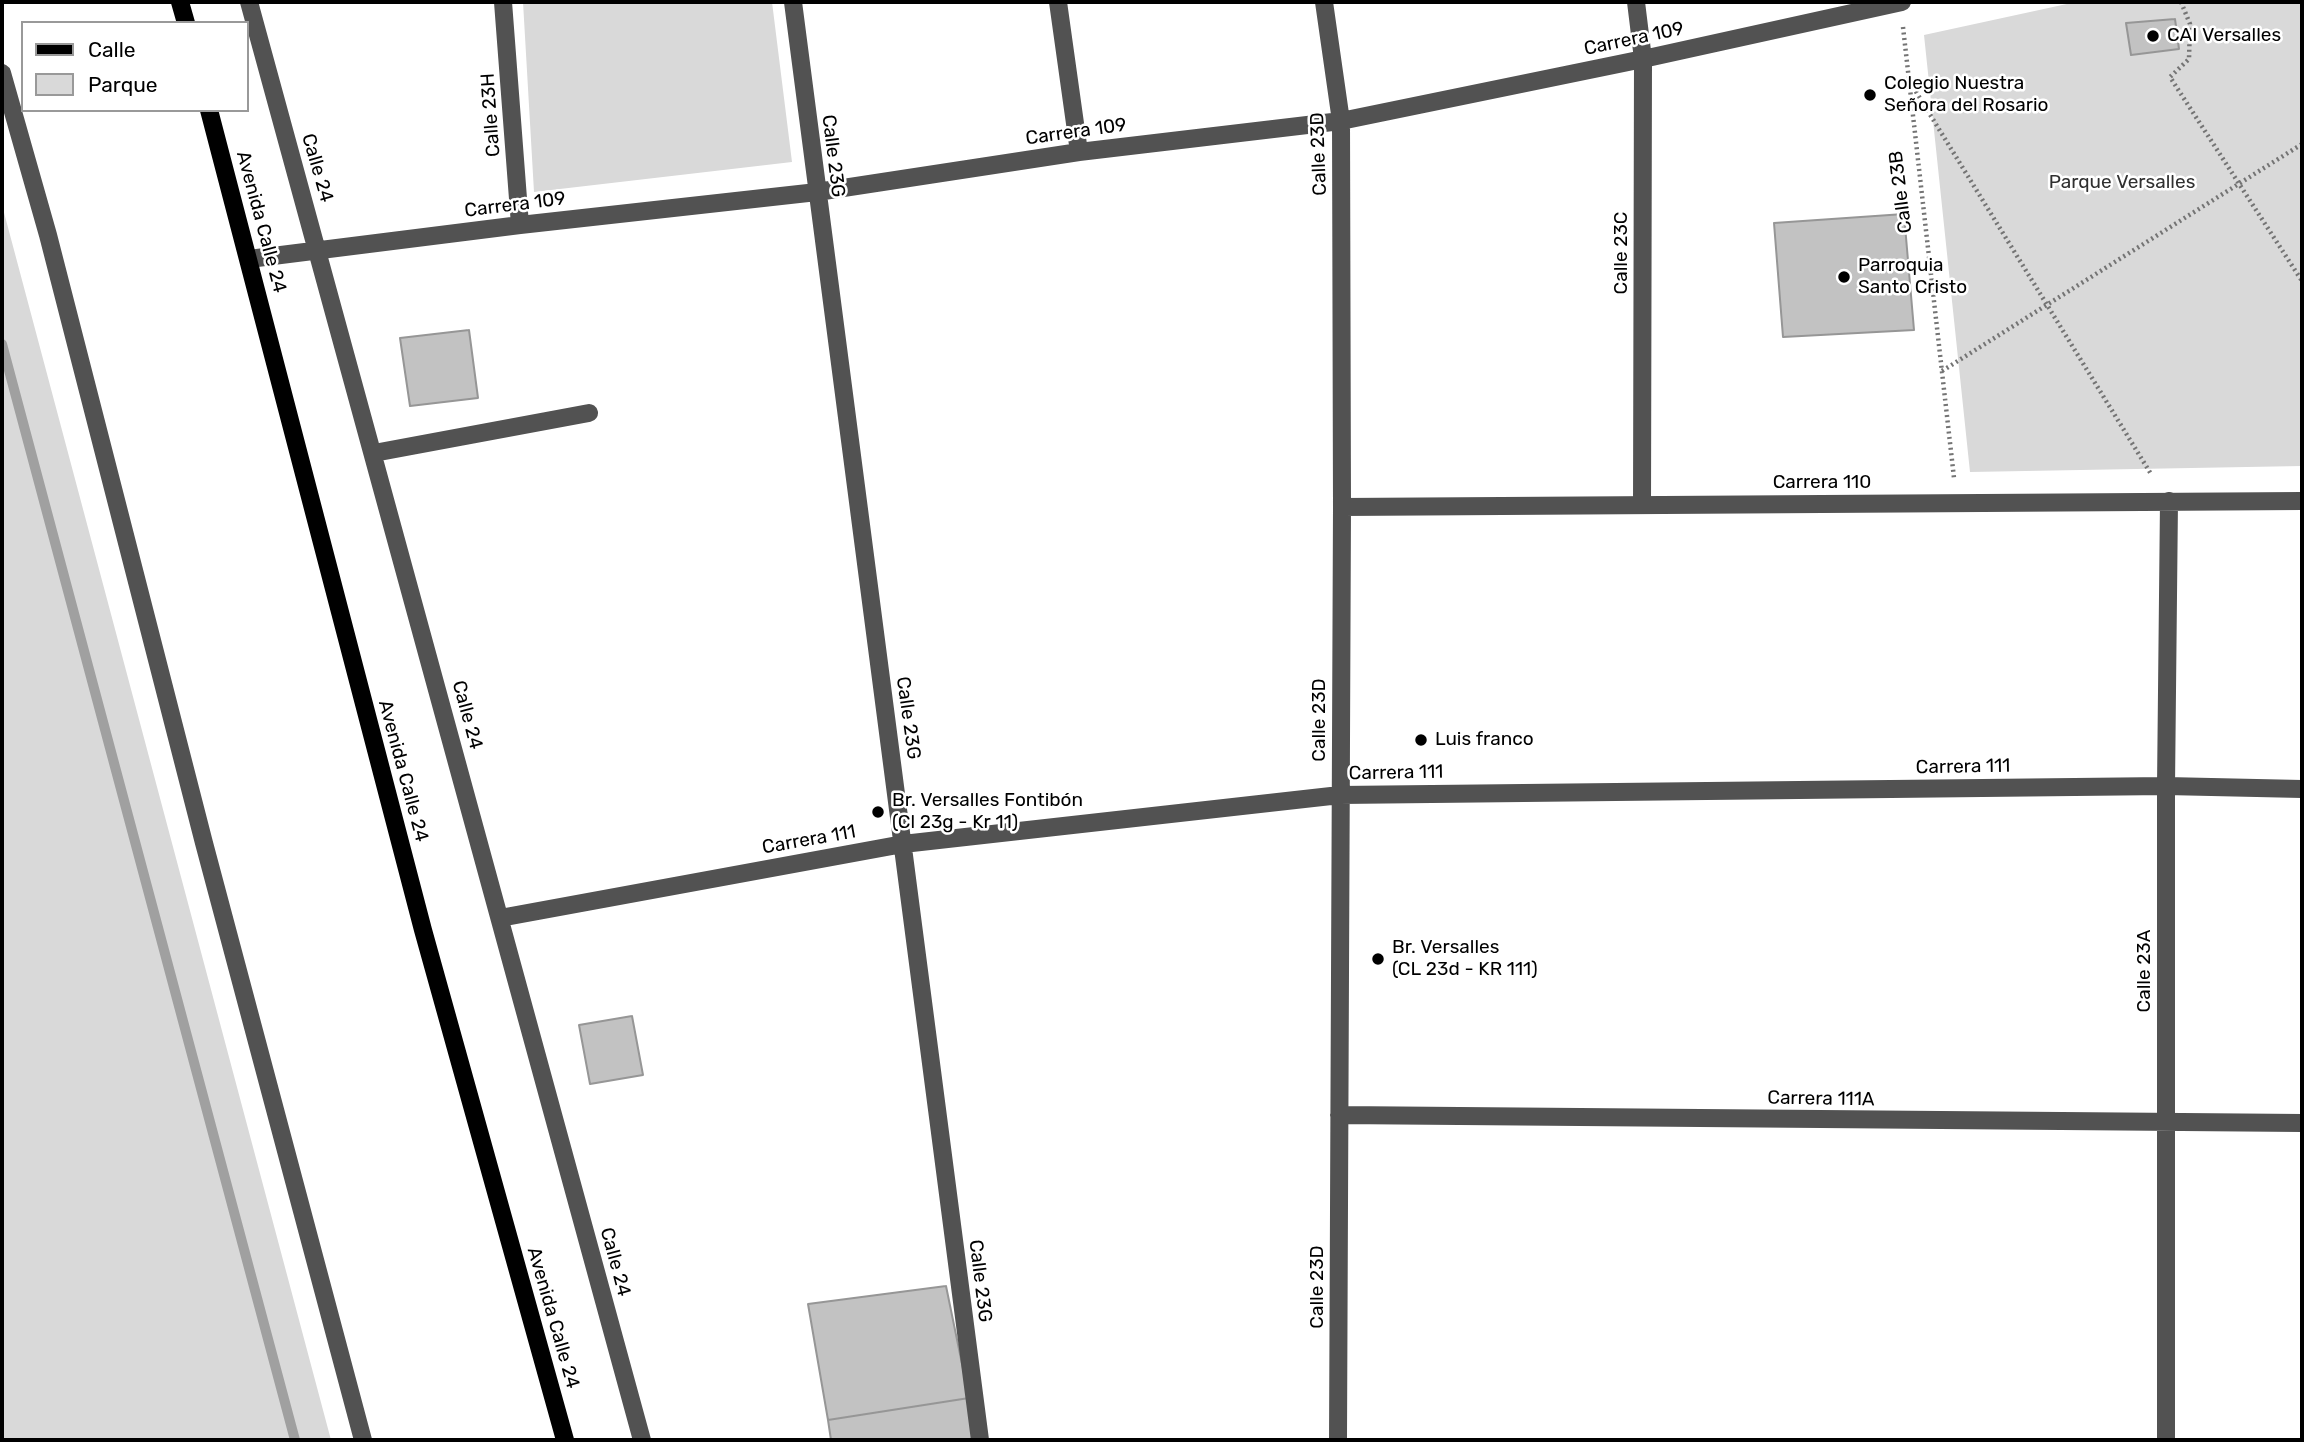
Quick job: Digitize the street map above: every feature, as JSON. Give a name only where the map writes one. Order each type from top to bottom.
[{"type":"main road","points":[[180,2],[185,21]]},
{"type":"main road","name":"Avenida Calle 24","points":[[210,112],[423,930],[565,1440]]},
{"type":"street","name":"Calle 24","points":[[249,2],[642,1440]]},
{"type":"street","name":"Calle 23H","points":[[503,2],[520,225]]},
{"type":"street","name":"Calle 23G","points":[[793,2],[980,1440]]},
{"type":"street","points":[[1058,2],[1079,152]]},
{"type":"street","name":"Calle 23D","points":[[1324,2],[1340,121],[1342,507],[1338,1440]]},
{"type":"street","name":"Calle 23C","points":[[1636,2],[1643,60],[1642,505]]},
{"type":"street","name":"Carrera 109","points":[[249,259],[817,192],[1079,152],[1340,121],[1643,60],[1901,2]]},
{"type":"street","points":[[2,73],[48,235],[204,843],[363,1440]]},
{"type":"street","points":[[374,453],[589,413]]},
{"type":"street","name":"Calle 23A","points":[[2166,1440],[2169,501]]},
{"type":"street","name":"Carrera 110","points":[[1342,507],[2302,501]]},
{"type":"street","name":"Carrera 111","points":[[500,918],[903,845],[1340,795],[2166,786],[2302,789]]},
{"type":"street","name":"Carrera 111A","points":[[1339,1115],[2302,1123]]},
{"type":"path","name":"Calle 23B","points":[[1901,2],[1957,503]]},
{"type":"path","points":[[2181,2],[2190,24],[2189,59],[2170,77],[2302,281]]},
{"type":"path","points":[[1909,80],[2169,501]]},
{"type":"path","points":[[1942,371],[2302,144]]},
{"type":"green space","points":[[523,2],[772,2],[792,162],[534,192]]},
{"type":"green space","name":"Parque Versalles","points":[[2076,2],[2302,2],[2302,466],[1970,472],[1924,35]]},
{"type":"green space","points":[[2,205],[331,1440],[2,1440]]},
{"type":"building","name":"CAI Versalles","points":[[2175,19],[2179,49],[2131,55],[2126,23]]},
{"type":"building","name":"Parroquia Santo Cristo","points":[[1904,214],[1914,330],[1783,337],[1774,223]]},
{"type":"building","points":[[469,330],[478,398],[410,406],[400,338]]},
{"type":"building","points":[[632,1016],[643,1075],[590,1084],[579,1025]]},
{"type":"building","points":[[946,1286],[969,1398],[828,1420],[808,1304]]},
{"type":"building","points":[[969,1398],[973,1440],[831,1440],[828,1420]]},
{"type":"waterway","points":[[2,344],[295,1440]]},
{"type":"place","name":"CAI Versalles","points":[[2153,36]]},
{"type":"place","name":"Colegio Nuestra Señora del Rosario","points":[[1870,95]]},
{"type":"place","name":"Parroquia Santo Cristo","points":[[1844,277]]},
{"type":"place","name":"Luis franco","points":[[1421,740]]},
{"type":"place","name":"Br. Versalles Fontibón (Cl 23g - Kr 11)","points":[[878,812]]},
{"type":"place","name":"Br. Versalles (CL 23d - KR 111)","points":[[1378,959]]}]
